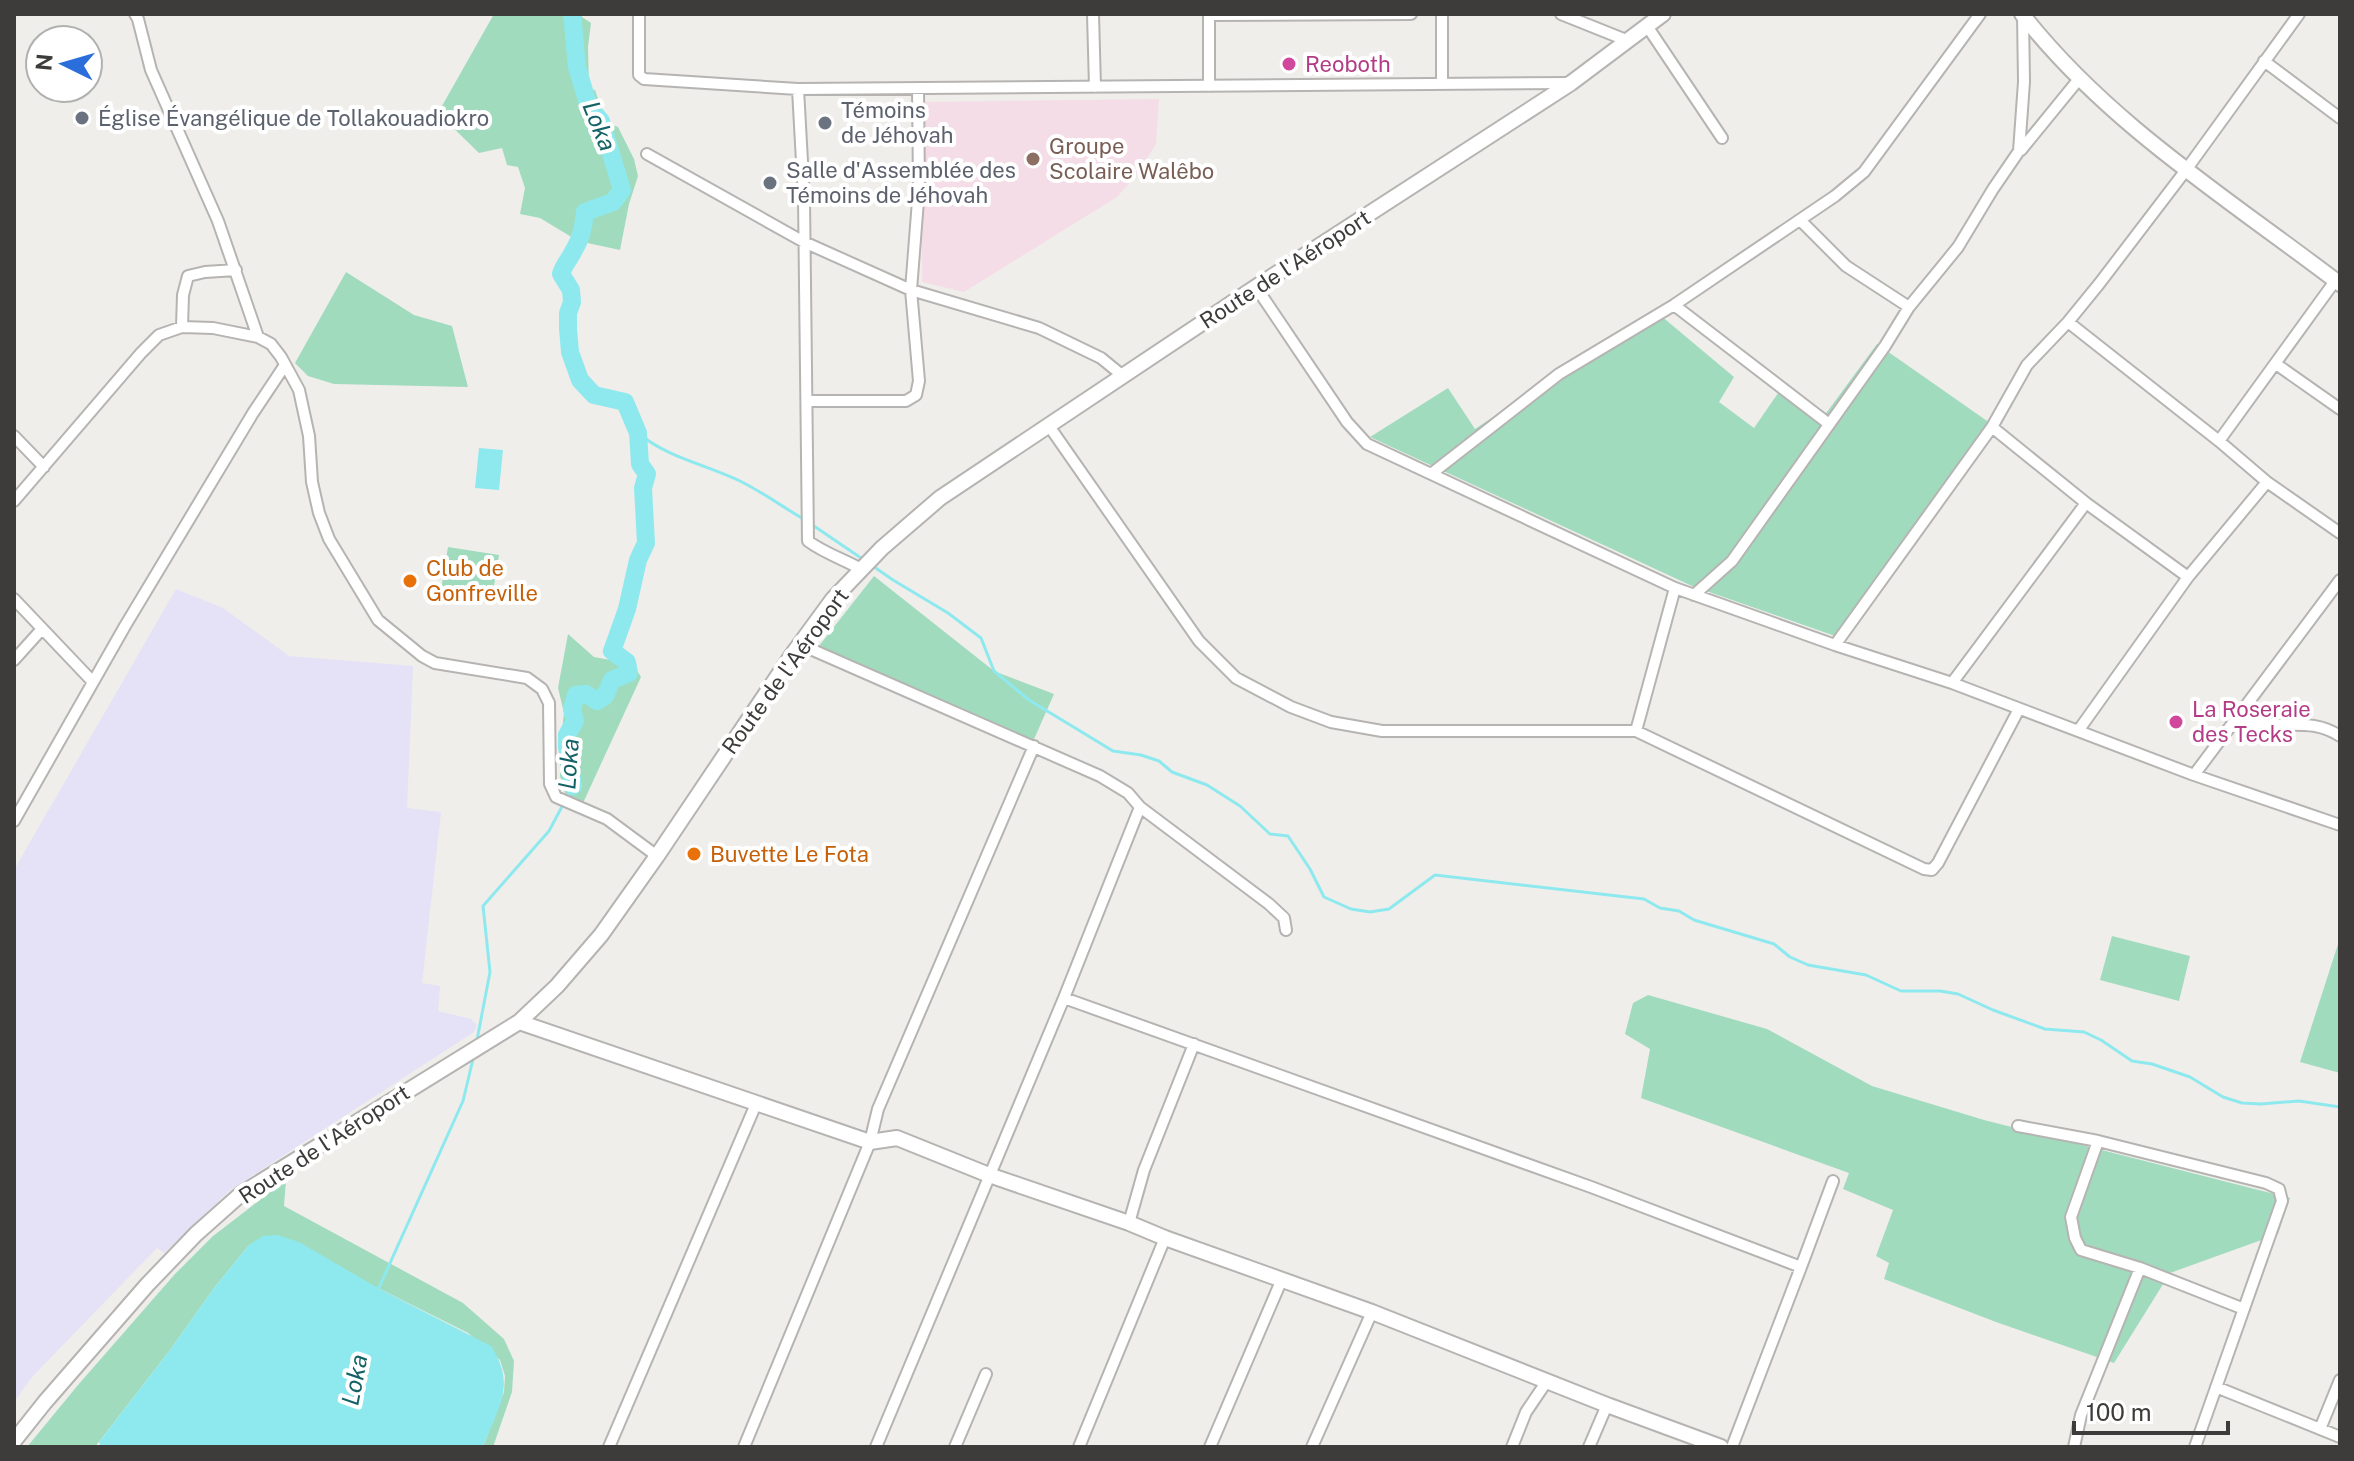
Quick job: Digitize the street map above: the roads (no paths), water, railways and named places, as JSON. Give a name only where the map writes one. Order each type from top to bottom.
[{"type":"main road","name":"Route de l'Aéroport","points":[[14,1441],[147,1285],[196,1234],[241,1194],[519,1022],[557,986],[601,935],[657,856],[799,644],[833,599],[882,548],[940,498],[1256,287],[1571,83],[1663,14]]},
{"type":"main road","points":[[2022,15],[2079,79],[2186,170],[2338,283]]},
{"type":"main road","points":[[519,1022],[870,1142],[897,1138],[989,1175],[1372,1312],[1721,1447]]},
{"type":"street","points":[[135,14],[151,70],[218,221],[258,337]]},
{"type":"street","points":[[639,14],[638,63],[639,75],[644,79],[798,89],[1571,83]]},
{"type":"street","points":[[1093,14],[1095,87]]},
{"type":"street","points":[[1209,86],[1209,15],[1411,14]]},
{"type":"street","points":[[1442,14],[1442,84]]},
{"type":"street","points":[[1561,14],[1626,40]]},
{"type":"street","points":[[1431,474],[1559,374],[1674,305],[1835,196],[1864,172],[1980,14]]},
{"type":"street","points":[[1835,645],[1992,427],[2027,365],[2068,322],[2186,170],[2299,14]]},
{"type":"street","points":[[2019,151],[2024,82],[2022,15]]},
{"type":"street","points":[[1647,26],[1722,138]]},
{"type":"street","points":[[2264,61],[2340,118]]},
{"type":"street","points":[[1694,595],[1732,561],[1909,307],[1958,247],[2019,151],[2079,79]]},
{"type":"street","points":[[807,401],[906,401],[916,395],[919,381],[911,290],[919,188],[918,88]]},
{"type":"street","points":[[798,89],[804,198],[808,541],[861,569]]},
{"type":"street","points":[[647,154],[804,242],[911,290],[1039,328],[1101,358],[1123,376]]},
{"type":"street","points":[[1800,220],[1846,266],[1909,307]]},
{"type":"street","points":[[182,327],[182,303],[188,276],[236,270]]},
{"type":"street","points":[[2219,441],[2338,283]]},
{"type":"street","points":[[1256,287],[1347,422],[1367,444],[1675,588],[1952,683],[2194,775],[2340,825]]},
{"type":"street","points":[[1674,305],[1829,424]]},
{"type":"street","points":[[2068,322],[2267,482],[2340,533]]},
{"type":"street","points":[[14,501],[159,335],[182,327],[213,328],[258,337],[271,344],[299,390],[309,436],[312,482],[319,513],[343,565],[378,620],[435,663],[527,678],[542,689],[549,703],[550,784],[556,797],[607,819],[657,856]]},
{"type":"street","points":[[2276,364],[2340,409]]},
{"type":"street","points":[[14,821],[246,424],[285,365]]},
{"type":"street","points":[[1049,426],[1199,641],[1236,678],[1291,707],[1331,722],[1382,731],[1636,731],[1924,869],[1932,870],[2019,709]]},
{"type":"street","points":[[1992,427],[2086,503],[2188,577]]},
{"type":"street","points":[[14,436],[44,467]]},
{"type":"street","points":[[2078,731],[2188,577],[2267,482]]},
{"type":"street","points":[[1952,683],[2086,503]]},
{"type":"street","points":[[2194,775],[2340,580]]},
{"type":"street","points":[[1636,731],[1675,588]]},
{"type":"street","points":[[14,599],[93,682]]},
{"type":"street","points":[[14,660],[42,629]]},
{"type":"street","points":[[799,644],[1100,776],[1128,793],[1140,807],[1269,904],[1284,918],[1286,930]]},
{"type":"street","points":[[2236,720],[2314,725],[2328,728],[2340,736]]},
{"type":"street","points":[[744,1447],[870,1142],[878,1109],[1034,746]]},
{"type":"street","points":[[878,1447],[1140,807]]},
{"type":"street","points":[[1064,998],[1591,1187],[1801,1267]]},
{"type":"street","points":[[1129,1223],[1144,1170],[1194,1044]]},
{"type":"street","points":[[609,1447],[756,1104]]},
{"type":"street","points":[[2018,1126],[2098,1141],[2266,1183],[2279,1189],[2282,1201],[2195,1447]]},
{"type":"street","points":[[2098,1141],[2071,1217],[2081,1250],[2140,1268],[2244,1309]]},
{"type":"street","points":[[1732,1447],[1833,1181]]},
{"type":"street","points":[[1079,1447],[1165,1238]]},
{"type":"street","points":[[2074,1447],[2081,1415],[2140,1268]]},
{"type":"street","points":[[1210,1447],[1282,1279]]},
{"type":"street","points":[[1312,1447],[1372,1312]]},
{"type":"street","points":[[955,1447],[986,1374]]},
{"type":"street","points":[[2320,1429],[2340,1380]]},
{"type":"street","points":[[1512,1447],[1526,1412],[1547,1381]]},
{"type":"street","points":[[2216,1387],[2340,1437]]},
{"type":"street","points":[[1589,1447],[1607,1405]]},
{"type":"water","points":[[479,448],[503,450],[499,490],[475,488]]},
{"type":"water","points":[[277,1235],[299,1242],[378,1288],[491,1346],[499,1360],[504,1385],[499,1408],[483,1447],[101,1447],[99,1442],[249,1245],[263,1236]]},
{"type":"waterway","name":"Loka","points":[[572,14],[577,67],[589,107],[601,121],[622,190],[613,202],[585,212],[579,241],[561,274],[571,290],[572,302],[568,313],[570,352],[580,380],[594,395],[625,402],[638,433],[640,464],[647,474],[643,488],[646,543],[638,560],[627,609],[612,651],[627,662],[629,673],[612,680],[605,696],[597,701],[586,694],[576,695],[572,709],[575,721],[567,735],[573,786]]},
{"type":"waterway","points":[[638,433],[674,455],[740,481],[805,520]]},
{"type":"waterway","points":[[811,524],[864,560]]},
{"type":"waterway","points":[[870,564],[948,613],[981,638],[994,671],[1029,700],[1113,751],[1159,761],[1172,772],[1207,785],[1240,806],[1270,834],[1288,836],[1324,897],[1351,909],[1370,912],[1389,909],[1435,875],[1644,899],[1660,908],[1679,911],[1694,920],[1774,944],[1790,957],[1808,965],[1866,975],[1901,991],[1958,994],[2045,1029],[2084,1032],[2132,1061],[2152,1064],[2190,1077],[2223,1097],[2242,1103],[2299,1101],[2340,1107]]},
{"type":"waterway","name":"Loka","points":[[477,1040],[490,972],[483,906],[549,831],[573,786]]},
{"type":"waterway","name":"Loka","points":[[377,1292],[463,1101],[474,1055]]},
{"type":"place","name":"Reoboth","points":[[1289,64]]},
{"type":"place","name":"Église Évangélique de Tollakouadiokro","points":[[82,118]]},
{"type":"place","name":"Témoins de Jéhovah","points":[[825,123]]},
{"type":"place","name":"Groupe Scolaire Walêbo","points":[[1033,159]]},
{"type":"place","name":"Salle d'Assemblée des Témoins de Jéhovah","points":[[770,183]]},
{"type":"place","name":"Club de Gonfreville","points":[[410,581]]},
{"type":"place","name":"La Roseraie des Tecks","points":[[2176,722]]},
{"type":"place","name":"Buvette Le Fota","points":[[694,854]]}]
